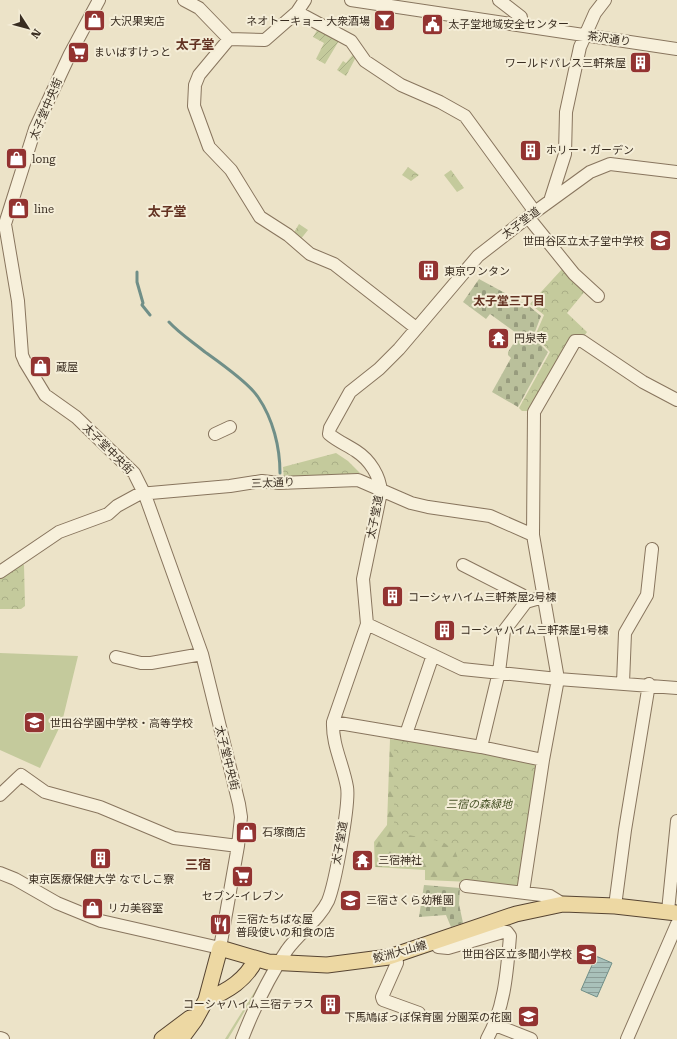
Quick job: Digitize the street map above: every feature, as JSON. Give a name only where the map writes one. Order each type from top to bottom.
[{"type":"main road","name":"鮫洲大山線","points":[[220,948],[256,959],[279,963],[327,965],[353,963],[396,954],[516,914],[563,904],[615,906],[673,912]]},
{"type":"main road","points":[[181,1039],[206,1000],[220,948]]},
{"type":"main road","points":[[206,1000],[241,980],[248,974],[256,959]]},
{"type":"main road","points":[[162,1039],[199,1013]]},
{"type":"street","name":"太子堂中央街","points":[[99,0],[68,59],[35,129],[5,224],[18,301],[22,355],[25,362],[45,394],[76,417],[134,472],[145,495],[202,654],[241,817],[238,846],[220,948]]},
{"type":"street","points":[[184,0],[199,8],[229,39],[264,40],[297,12],[305,0]]},
{"type":"street","name":"茶沢通り","points":[[351,0],[521,25],[672,50]]},
{"type":"street","points":[[499,0],[521,17],[521,25]]},
{"type":"street","points":[[550,202],[565,154],[566,112],[580,47],[595,13],[605,0]]},
{"type":"street","points":[[297,12],[351,40],[365,61],[401,84],[440,102],[465,116],[574,274],[598,296]]},
{"type":"street","points":[[229,39],[199,74],[195,85],[193,98],[197,118],[209,147],[232,170],[260,217],[288,235],[307,252],[334,264],[416,328]]},
{"type":"street","name":"太子堂道","points":[[242,1039],[265,987],[279,963],[298,936],[321,912],[328,900],[342,832],[347,790],[336,748],[333,733],[333,722],[367,624],[363,579],[380,489],[379,480],[368,461],[356,450],[333,438],[329,434],[330,428],[350,392],[379,369],[400,349],[416,328],[478,256],[532,214],[590,172],[610,164],[677,172]]},
{"type":"street","points":[[523,892],[543,760],[558,679],[533,536],[534,412],[575,341],[582,341],[643,382],[677,400]]},
{"type":"street","points":[[215,434],[230,427]]},
{"type":"street","name":"三太通り","points":[[0,572],[59,532],[108,514],[117,506],[139,494],[145,495],[234,486],[262,481],[279,483],[355,480],[411,503],[490,516],[533,536]]},
{"type":"street","points":[[623,683],[625,633],[647,595],[652,549]]},
{"type":"street","points":[[463,565],[522,595],[526,602]]},
{"type":"street","points":[[481,747],[499,672],[504,631],[526,602],[543,597]]},
{"type":"street","points":[[367,624],[462,669],[558,679],[649,684],[677,688]]},
{"type":"street","points":[[116,657],[141,663],[151,663],[202,654]]},
{"type":"street","points":[[406,734],[433,655]]},
{"type":"street","points":[[615,906],[625,830],[649,684]]},
{"type":"street","points":[[333,722],[481,747],[543,760]]},
{"type":"street","points":[[0,795],[21,775],[45,792],[100,807],[174,838],[238,846]]},
{"type":"street","points":[[673,912],[677,821]]},
{"type":"street","points":[[0,873],[15,879],[57,903],[82,914],[121,926],[220,948]]},
{"type":"street","points":[[466,886],[550,896],[563,904]]},
{"type":"street","points":[[627,1039],[677,924]]},
{"type":"street","points":[[435,942],[438,948],[448,948],[503,932],[507,932],[510,936],[506,983],[495,1025],[487,1039]]},
{"type":"street","points":[[396,954],[397,963],[382,997],[383,1000],[419,1013]]},
{"type":"street","points":[[495,1025],[531,1039]]},
{"type":"green space","points":[[319,27],[340,39],[325,64],[316,59],[324,43],[313,37]]},
{"type":"green space","points":[[355,52],[356,57],[346,76],[337,70],[343,61],[346,63]]},
{"type":"green space","points":[[408,167],[419,175],[411,181],[402,175]]},
{"type":"green space","points":[[451,170],[464,188],[457,192],[444,175]]},
{"type":"green space","points":[[299,224],[308,230],[300,240],[293,234]]},
{"type":"green space","points":[[564,267],[586,290],[567,313],[587,332],[532,411],[522,411],[519,408],[550,352],[535,336],[544,315],[530,304]]},
{"type":"green space","points":[[479,279],[529,306],[541,316],[533,337],[548,352],[518,407],[492,392],[511,358],[508,355],[508,352],[519,335],[490,314],[486,319],[463,302]]},
{"type":"green space","points":[[336,453],[348,461],[360,473],[284,480],[283,467]]},
{"type":"green space","points":[[20,563],[24,565],[25,606],[21,609],[0,609],[0,575]]},
{"type":"green space","name":"世田谷学園中学校・高等学校","points":[[0,653],[78,656],[62,722],[40,768],[0,750]]},
{"type":"green space","name":"三宿の森緑地","points":[[394,737],[537,764],[520,884],[515,888],[472,884],[461,866],[455,851],[443,842],[394,832]]},
{"type":"green space","points":[[390,739],[419,744],[516,884],[425,880],[425,870],[375,867],[374,842],[387,825]]},
{"type":"green space","points":[[424,885],[460,888],[459,904],[463,923],[451,927],[446,915],[419,917]]},
{"type":"green space","points":[[260,983],[261,984],[228,1039],[225,1039]]},
{"type":"water","points":[[596,956],[612,963],[597,997],[581,990]]},
{"type":"waterway","points":[[137,272],[137,282],[143,303],[142,305],[150,315]]},
{"type":"waterway","points":[[169,322],[254,391],[268,414],[272,424],[279,453],[280,473]]},
{"type":"place","name":"大沢果実店","points":[[94,21]]},
{"type":"place","name":"ネオトーキョー 大衆酒場","points":[[385,21]]},
{"type":"place","name":"太子堂地域安全センター","points":[[432,24]]},
{"type":"place","name":"まいばすけっと","points":[[78,52]]},
{"type":"place","name":"ワールドパレス三軒茶屋","points":[[641,63]]},
{"type":"place","name":"ホリー・ガーデン","points":[[531,150]]},
{"type":"place","name":"long","points":[[17,159]]},
{"type":"place","name":"line","points":[[19,209]]},
{"type":"place","name":"世田谷区立太子堂中学校","points":[[660,241]]},
{"type":"place","name":"東京ワンタン","points":[[428,271]]},
{"type":"place","name":"円泉寺","points":[[499,338]]},
{"type":"place","name":"蔵屋","points":[[40,367]]},
{"type":"place","name":"コーシャハイム三軒茶屋2号棟","points":[[393,597]]},
{"type":"place","name":"コーシャハイム三軒茶屋1号棟","points":[[444,630]]},
{"type":"place","name":"世田谷学園中学校・高等学校","points":[[34,723]]},
{"type":"place","name":"石塚商店","points":[[246,832]]},
{"type":"place","name":"東京医療保健大学 なでしこ寮","points":[[101,859]]},
{"type":"place","name":"三宿神社","points":[[362,860]]},
{"type":"place","name":"セブン-イレブン","points":[[243,876]]},
{"type":"place","name":"三宿さくら幼稚園","points":[[351,900]]},
{"type":"place","name":"リカ美容室","points":[[92,908]]},
{"type":"place","name":"三宿たちばな屋 普段使いの和食の店","points":[[220,925]]},
{"type":"place","name":"世田谷区立多聞小学校","points":[[587,954]]},
{"type":"place","name":"コーシャハイム三宿テラス","points":[[330,1004]]},
{"type":"place","name":"下馬鳩ぽっぽ保育園 分園菜の花園","points":[[528,1017]]},
{"type":"district","name":"太子堂","points":[[195,44]]},
{"type":"district","name":"太子堂","points":[[167,211]]},
{"type":"district","name":"太子堂三丁目","points":[[509,301]]},
{"type":"district","name":"三宿","points":[[198,864]]}]
